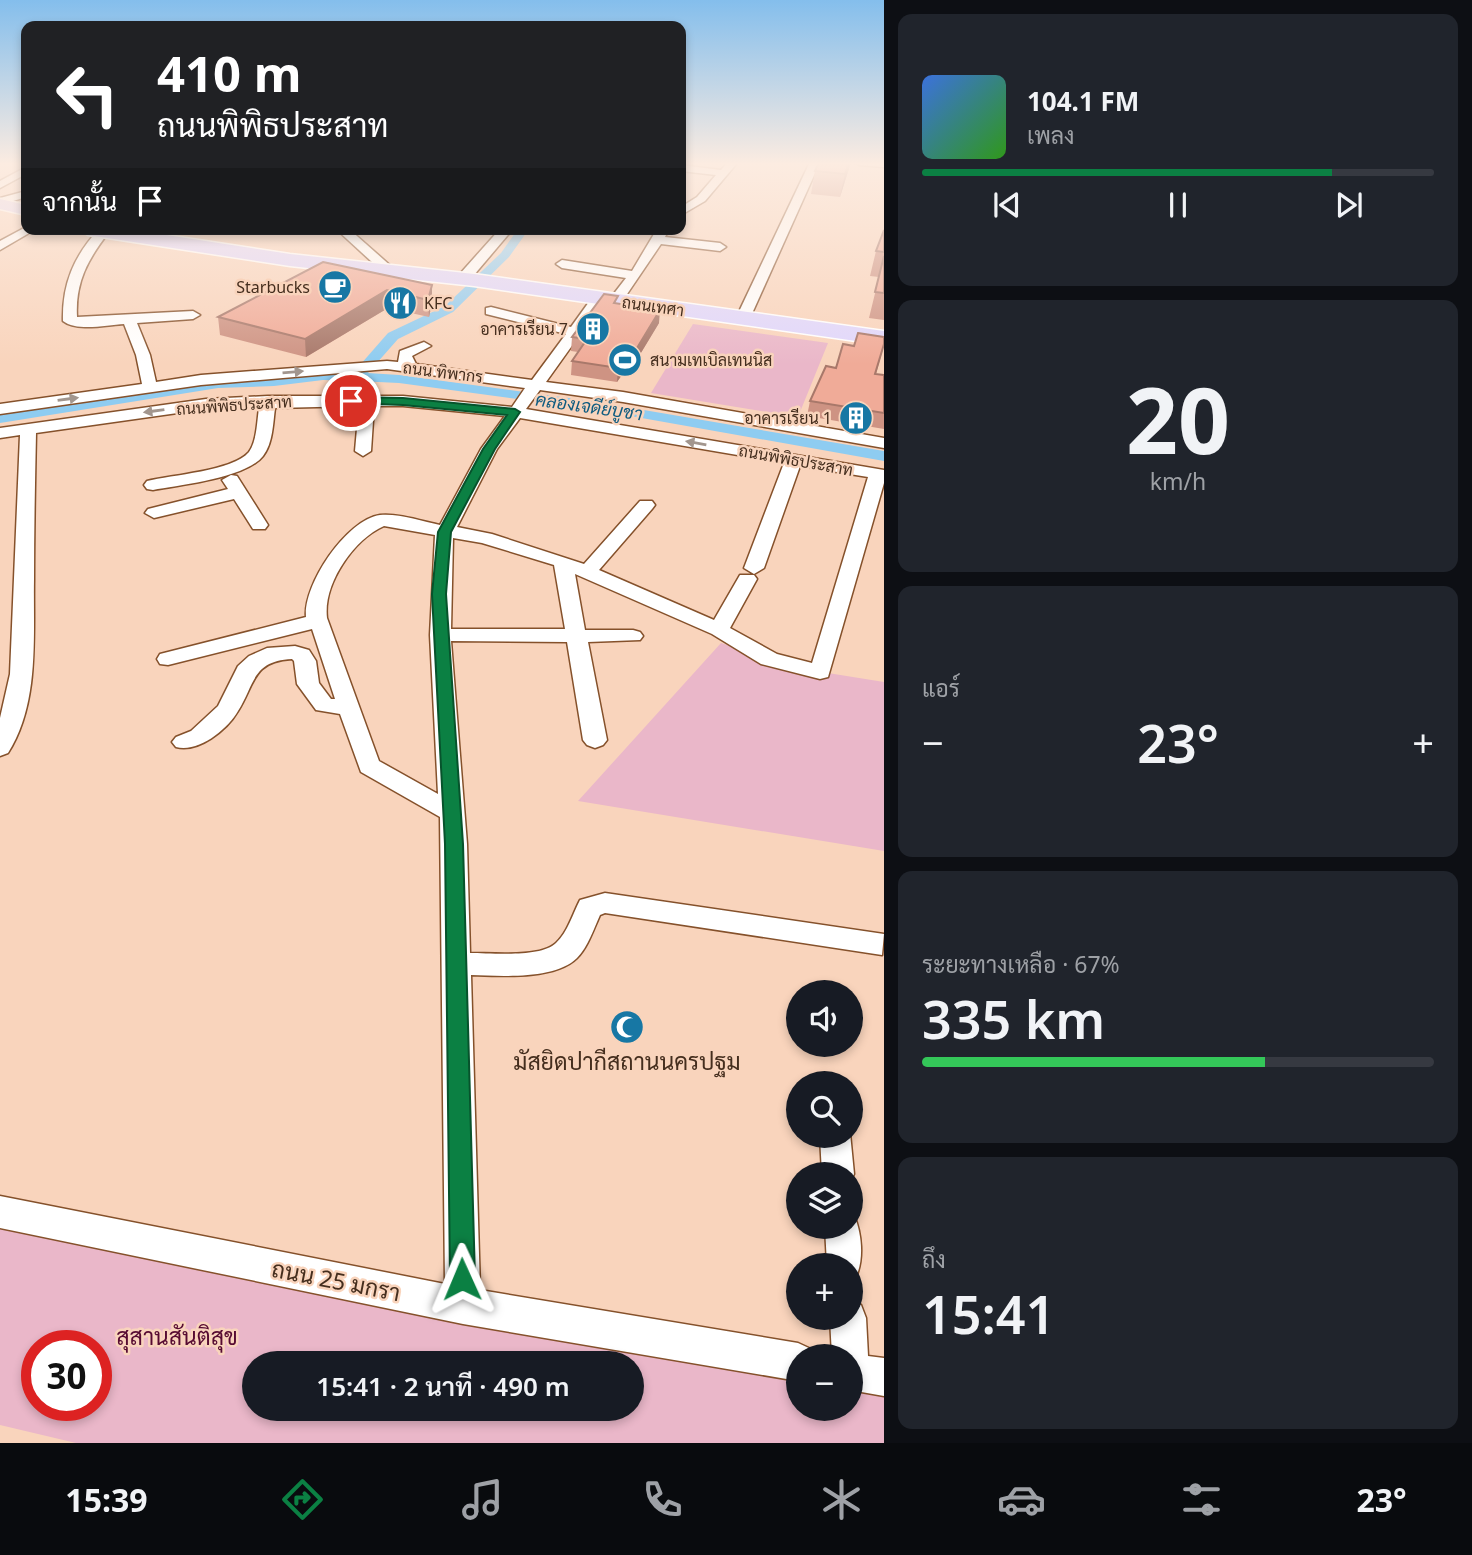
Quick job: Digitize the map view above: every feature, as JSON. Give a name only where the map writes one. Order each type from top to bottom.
[{"type":"main road","name":"ถนนเทศา","points":[[123,235],[290,260],[468,280],[884,338]]},
{"type":"main road","name":"ถนนเทศา","points":[[175,235],[360,262],[384,269]]},
{"type":"street","points":[[0,234],[17,229]]},
{"type":"street","points":[[743,318],[784,229]]},
{"type":"street","points":[[0,246],[21,231]]},
{"type":"street","points":[[94,235],[72,282],[69,321],[88,323],[193,315]]},
{"type":"street","points":[[348,235],[384,269]]},
{"type":"street","points":[[468,280],[502,235]]},
{"type":"street","points":[[463,1306],[452,812],[439,594],[445,532],[489,449],[574,332],[635,275],[656,235]]},
{"type":"street","points":[[666,235],[720,247]]},
{"type":"street","points":[[562,264],[635,275]]},
{"type":"street","points":[[491,311],[574,332]]},
{"type":"street","points":[[129,319],[143,355],[150,387]]},
{"type":"street","points":[[411,368],[405,362],[405,354],[425,346]]},
{"type":"street","name":"ถนน ทิพากร","points":[[0,409],[201,380],[381,365],[534,386],[884,443]]},
{"type":"street","points":[[153,485],[248,460],[256,453],[268,401]]},
{"type":"street","name":"ถนนพิพิธประสาท","points":[[0,433],[206,404],[268,401],[417,402],[517,410],[881,475]]},
{"type":"street","points":[[363,451],[368,401]]},
{"type":"street","points":[[0,748],[13,714],[21,674],[28,429]]},
{"type":"street","points":[[719,630],[750,573],[794,460]]},
{"type":"street","points":[[224,468],[259,525]]},
{"type":"street","points":[[452,812],[369,766],[324,631],[317,621],[317,595],[346,545],[367,527],[382,520],[485,538],[563,562],[719,630],[769,659],[820,672],[881,475]]},
{"type":"street","points":[[154,513],[239,492]]},
{"type":"street","points":[[587,572],[646,505]]},
{"type":"street","points":[[563,562],[595,740]]},
{"type":"street","points":[[168,659],[317,621]]},
{"type":"street","points":[[440,635],[633,636]]},
{"type":"street","points":[[184,742],[199,736],[228,709],[246,671],[257,661],[275,653],[295,652],[301,655],[305,661],[308,684],[324,705],[348,708]]},
{"type":"street","points":[[456,964],[557,959],[568,949],[590,907],[605,903],[882,944]]},
{"type":"street","name":"ถนน 25 มกรา","points":[[0,1212],[463,1306],[786,1360]]},
{"type":"street","points":[[863,1373],[884,1377]]},
{"type":"green space","points":[[693,324],[828,343],[798,417],[651,393]]},
{"type":"green space","points":[[721,643],[803,669],[884,682],[884,851],[578,801]]},
{"type":"green space","name":"สุสานสันติสุข","points":[[0,1219],[786,1376],[786,1421],[863,1421],[863,1391],[884,1395],[884,1443],[76,1443],[0,1425]]},
{"type":"building","points":[[884,230],[884,252],[876,251]]},
{"type":"building","points":[[884,256],[884,293],[875,292]]},
{"type":"building","points":[[323,262],[432,285],[428,300],[387,290],[305,339],[218,317]]},
{"type":"building","points":[[604,294],[618,296],[614,303],[660,310],[634,353],[629,352],[618,368],[572,361],[587,339],[572,337]]},
{"type":"building","points":[[858,333],[884,337],[875,374],[884,375],[884,413],[810,401],[826,366],[836,368],[843,344],[854,346]]},
{"type":"waterway","points":[[357,377],[393,336],[449,309],[505,255],[520,235]]},
{"type":"waterway","name":"คลองเจดีย์บูชา","points":[[0,419],[218,384],[274,382],[323,376],[357,377]]},
{"type":"waterway","name":"คลองเจดีย์บูชา","points":[[357,377],[399,379],[591,405],[884,456]]},
{"type":"place","name":"Starbucks","points":[[335,287]]},
{"type":"place","name":"KFC","points":[[400,303]]},
{"type":"place","name":"อาคารเรียน 7","points":[[593,329]]},
{"type":"place","name":"สนามเทเบิลเทนนิส","points":[[625,360]]},
{"type":"place","name":"อาคารเรียน 1","points":[[856,418]]},
{"type":"place","name":"มัสยิดปากีสถานนครปฐม","points":[[627,1027]]},
{"type":"route","points":[[351,401],[403,401],[515,412],[489,449],[445,532],[439,594],[454,844],[462,1279]]}]
